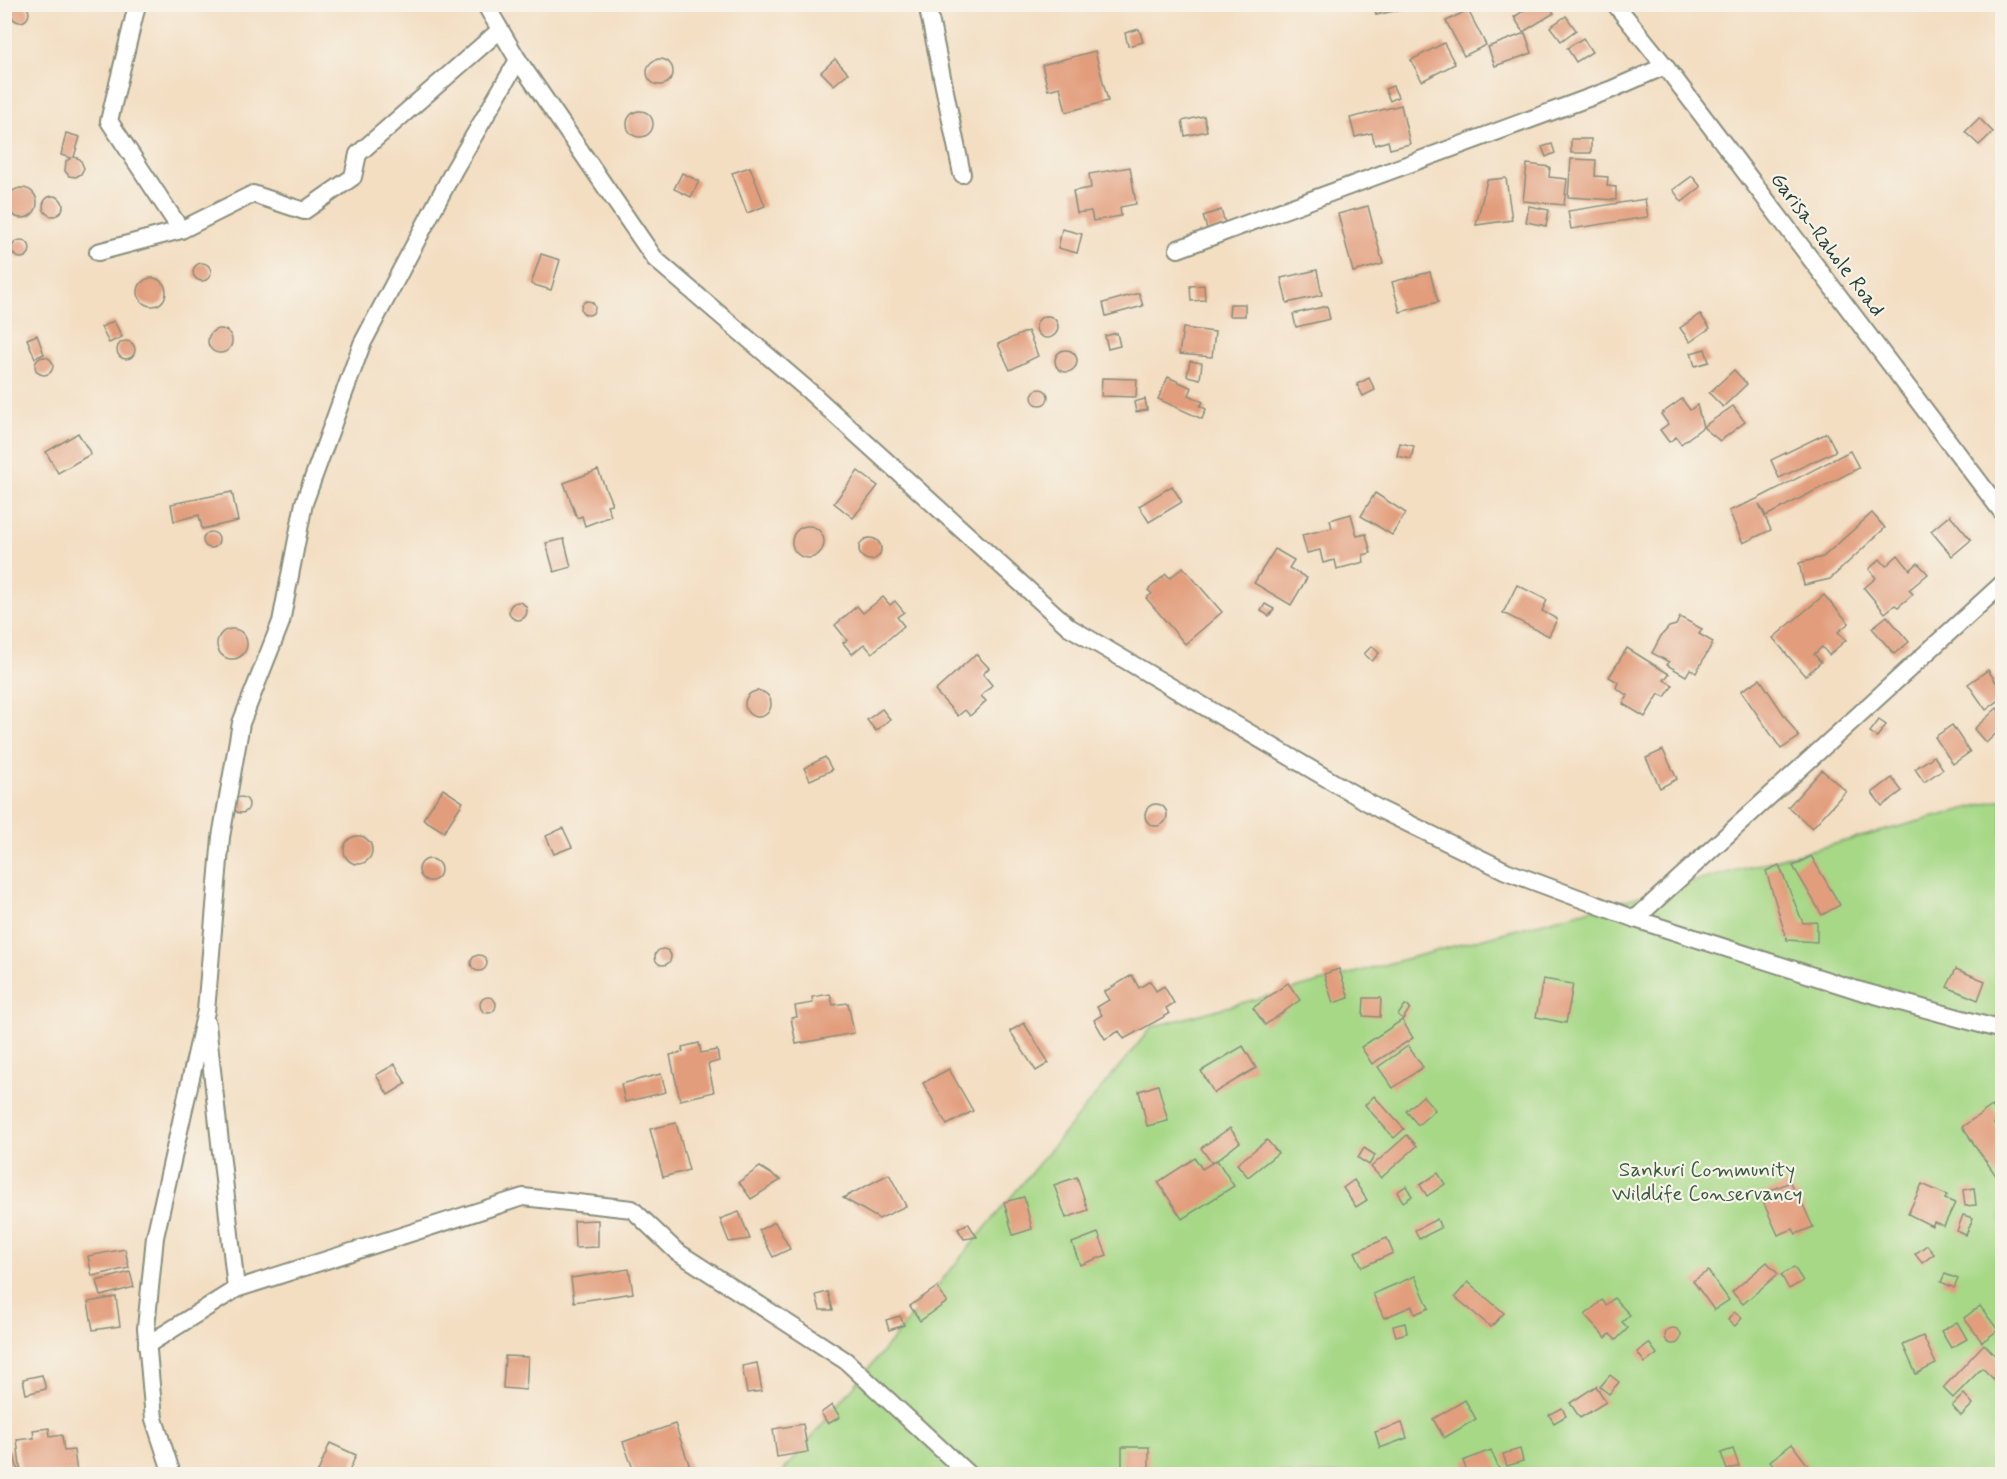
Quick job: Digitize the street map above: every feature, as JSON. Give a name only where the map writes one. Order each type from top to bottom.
[{"type":"street","points":[[134,4],[136,9],[109,121],[181,230]]},
{"type":"street","points":[[485,4],[518,60],[656,259],[809,391],[1069,627],[1379,809],[1506,871],[1635,918],[1857,990],[2002,1030]]},
{"type":"street","points":[[927,4],[962,174]]},
{"type":"street","name":"Garisa-Rahole Road","points":[[1615,4],[1665,66],[2002,512]]},
{"type":"street","points":[[98,252],[181,230],[253,194],[304,211],[353,177],[358,154],[500,30]]},
{"type":"street","points":[[172,1474],[154,1419],[146,1328],[155,1237],[206,1011],[221,837],[241,723],[281,622],[304,503],[362,344],[454,170],[518,60]]},
{"type":"street","points":[[1178,249],[1610,90],[1665,66]]},
{"type":"street","points":[[1635,918],[2002,584]]},
{"type":"street","points":[[206,1011],[236,1289]]},
{"type":"street","points":[[147,1345],[236,1289],[523,1197],[632,1209],[676,1251],[846,1360],[968,1474]]},
{"type":"green space","name":"Sankuri Community Wildlife Conservancy","points":[[2002,799],[2002,1474],[781,1474],[1152,1027]]},
{"type":"building","points":[[16,4],[24,4],[29,9],[27,20],[16,22],[11,17],[11,9]]},
{"type":"building","points":[[1101,4],[1146,4],[1146,8],[1101,7]]},
{"type":"building","points":[[1374,4],[1411,4],[1411,7],[1376,15]]},
{"type":"building","points":[[1534,4],[1548,4],[1554,13],[1523,32],[1514,17]]},
{"type":"building","points":[[1468,10],[1486,45],[1464,56],[1446,21]]},
{"type":"building","points":[[1566,16],[1576,30],[1561,41],[1550,27]]},
{"type":"building","points":[[1139,29],[1143,42],[1128,46],[1125,33]]},
{"type":"building","points":[[1525,33],[1532,53],[1495,66],[1488,47]]},
{"type":"building","points":[[1583,38],[1592,52],[1576,62],[1567,48]]},
{"type":"building","points":[[1444,43],[1455,64],[1422,81],[1411,60]]},
{"type":"building","points":[[1095,51],[1108,101],[1066,112],[1060,87],[1048,90],[1042,65]]},
{"type":"building","points":[[660,59],[669,63],[673,72],[669,81],[660,85],[651,81],[647,72],[651,63]]},
{"type":"building","points":[[835,59],[848,73],[834,85],[821,72]]},
{"type":"building","points":[[1393,86],[1398,97],[1390,101],[1385,89]]},
{"type":"building","points":[[1401,105],[1410,144],[1390,149],[1388,141],[1375,145],[1372,133],[1355,137],[1350,118]]},
{"type":"building","points":[[640,111],[649,115],[653,124],[649,133],[640,137],[631,133],[627,124],[631,115]]},
{"type":"building","points":[[1204,116],[1207,131],[1185,136],[1182,121]]},
{"type":"building","points":[[1979,118],[1993,132],[1979,145],[1965,132]]},
{"type":"building","points":[[66,133],[80,137],[74,157],[80,159],[84,168],[76,177],[69,176],[65,171],[66,161],[71,158],[61,155]]},
{"type":"building","points":[[1571,139],[1591,139],[1591,153],[1571,153]]},
{"type":"building","points":[[1552,144],[1555,153],[1546,157],[1542,147]]},
{"type":"building","points":[[1571,159],[1596,160],[1595,176],[1608,177],[1607,186],[1616,187],[1616,200],[1568,197]]},
{"type":"building","points":[[1527,164],[1550,167],[1549,177],[1567,179],[1564,205],[1523,201]]},
{"type":"building","points":[[750,167],[765,206],[747,213],[732,173]]},
{"type":"building","points":[[1130,167],[1136,204],[1120,207],[1121,216],[1093,221],[1091,211],[1077,213],[1073,191],[1091,188],[1089,174]]},
{"type":"building","points":[[682,173],[699,181],[691,197],[674,189]]},
{"type":"building","points":[[1692,176],[1701,187],[1682,202],[1673,190]]},
{"type":"building","points":[[1506,178],[1512,220],[1476,225],[1487,180]]},
{"type":"building","points":[[22,188],[28,189],[36,197],[36,209],[28,217],[22,218],[16,217],[8,209],[7,203],[8,197],[16,189]]},
{"type":"building","points":[[53,196],[60,199],[63,206],[60,213],[53,216],[46,213],[43,206],[46,199]]},
{"type":"building","points":[[1645,199],[1648,217],[1571,229],[1568,211]]},
{"type":"building","points":[[1368,206],[1383,264],[1353,272],[1338,214]]},
{"type":"building","points":[[1529,206],[1549,210],[1546,226],[1526,222]]},
{"type":"building","points":[[1221,210],[1226,226],[1208,232],[1203,216]]},
{"type":"building","points":[[1062,229],[1082,234],[1077,253],[1058,248]]},
{"type":"building","points":[[21,240],[27,243],[30,249],[27,255],[21,258],[15,255],[12,249],[15,243]]},
{"type":"building","points":[[541,254],[560,260],[551,290],[531,284]]},
{"type":"building","points":[[202,263],[208,266],[211,272],[208,278],[202,281],[196,278],[193,272],[196,266]]},
{"type":"building","points":[[1317,270],[1322,295],[1287,303],[1281,278]]},
{"type":"building","points":[[1430,272],[1438,302],[1400,312],[1392,282]]},
{"type":"building","points":[[152,278],[162,282],[166,292],[162,302],[152,306],[142,302],[138,292],[142,282]]},
{"type":"building","points":[[1204,285],[1205,300],[1191,301],[1190,286]]},
{"type":"building","points":[[1139,293],[1143,306],[1106,316],[1103,303]]},
{"type":"building","points":[[585,301],[591,301],[595,308],[591,315],[585,315],[581,311],[581,305]]},
{"type":"building","points":[[1230,304],[1245,304],[1245,316],[1229,316]]},
{"type":"building","points":[[1327,306],[1330,319],[1296,327],[1293,314]]},
{"type":"building","points":[[1700,314],[1710,328],[1690,342],[1680,328]]},
{"type":"building","points":[[1047,316],[1055,319],[1058,327],[1055,335],[1047,338],[1039,335],[1036,327],[1039,319]]},
{"type":"building","points":[[114,321],[122,337],[109,343],[101,327]]},
{"type":"building","points":[[1183,328],[1215,332],[1212,357],[1179,354]]},
{"type":"building","points":[[220,329],[229,332],[232,341],[229,350],[220,353],[211,350],[208,341],[211,332]]},
{"type":"building","points":[[1028,331],[1038,356],[1010,370],[998,344]]},
{"type":"building","points":[[1117,333],[1120,346],[1108,349],[1105,336]]},
{"type":"building","points":[[37,335],[44,354],[35,358],[27,339]]},
{"type":"building","points":[[126,341],[132,344],[135,350],[132,356],[126,359],[120,356],[117,350],[120,344]]},
{"type":"building","points":[[1705,349],[1709,362],[1695,366],[1691,353]]},
{"type":"building","points":[[1066,350],[1074,353],[1077,361],[1074,369],[1066,372],[1058,369],[1055,361],[1058,353]]},
{"type":"building","points":[[40,357],[48,357],[53,362],[51,373],[40,375],[35,370],[35,362]]},
{"type":"building","points":[[1190,361],[1202,363],[1200,379],[1187,376]]},
{"type":"building","points":[[1734,370],[1747,384],[1723,407],[1709,393]]},
{"type":"building","points":[[1168,377],[1192,388],[1189,395],[1203,402],[1200,406],[1206,409],[1202,419],[1158,399]]},
{"type":"building","points":[[1102,378],[1137,379],[1136,397],[1101,396]]},
{"type":"building","points":[[1369,378],[1375,390],[1363,396],[1357,384]]},
{"type":"building","points":[[1040,389],[1048,397],[1040,405],[1032,397]]},
{"type":"building","points":[[1145,399],[1147,410],[1136,412],[1134,402]]},
{"type":"building","points":[[1682,399],[1690,410],[1697,405],[1703,427],[1681,444],[1676,437],[1669,442],[1660,430],[1668,424],[1661,414]]},
{"type":"building","points":[[1733,406],[1745,422],[1720,441],[1703,427]]},
{"type":"building","points":[[78,433],[91,454],[58,473],[46,452]]},
{"type":"building","points":[[1827,433],[1836,451],[1779,478],[1771,460]]},
{"type":"building","points":[[1400,443],[1414,446],[1411,459],[1397,456]]},
{"type":"building","points":[[1850,451],[1859,468],[1766,516],[1759,504],[1771,530],[1743,543],[1729,511]]},
{"type":"building","points":[[598,470],[612,504],[607,505],[611,516],[585,526],[582,516],[577,518],[564,483]]},
{"type":"building","points":[[858,471],[878,486],[853,518],[834,503]]},
{"type":"building","points":[[1172,486],[1182,502],[1149,522],[1139,506]]},
{"type":"building","points":[[232,492],[238,521],[202,529],[199,515],[174,521],[171,504]]},
{"type":"building","points":[[1375,493],[1406,513],[1392,535],[1361,516]]},
{"type":"building","points":[[1872,513],[1885,528],[1830,579],[1804,585],[1799,563],[1823,557]]},
{"type":"building","points":[[1351,514],[1357,536],[1366,534],[1371,553],[1363,555],[1364,562],[1337,569],[1335,560],[1323,563],[1320,550],[1307,553],[1302,535],[1332,528],[1330,520]]},
{"type":"building","points":[[1950,515],[1971,540],[1952,556],[1931,531]]},
{"type":"building","points":[[808,526],[819,531],[824,542],[819,553],[808,558],[797,553],[792,542],[797,531]]},
{"type":"building","points":[[208,532],[214,532],[219,540],[217,546],[208,548],[203,543],[203,537]]},
{"type":"building","points":[[870,538],[878,541],[881,549],[878,557],[870,560],[862,557],[859,549],[862,541]]},
{"type":"building","points":[[564,539],[571,567],[554,572],[546,543]]},
{"type":"building","points":[[1275,549],[1294,560],[1289,568],[1307,578],[1291,605],[1254,583]]},
{"type":"building","points":[[1898,555],[1910,570],[1918,563],[1928,574],[1909,590],[1913,594],[1898,607],[1895,605],[1885,613],[1864,588],[1876,578],[1869,569],[1880,559],[1886,566]]},
{"type":"building","points":[[1183,567],[1222,612],[1185,644],[1146,598],[1152,594],[1148,590],[1166,574],[1170,578]]},
{"type":"building","points":[[1517,585],[1547,600],[1542,611],[1557,619],[1549,636],[1503,613]]},
{"type":"building","points":[[1824,595],[1849,623],[1838,632],[1846,640],[1829,655],[1822,647],[1814,654],[1821,662],[1805,676],[1773,638]]},
{"type":"building","points":[[883,597],[890,605],[895,601],[904,612],[897,617],[904,626],[872,653],[864,644],[852,654],[843,643],[847,640],[835,625],[857,606],[863,613]]},
{"type":"building","points":[[514,602],[522,602],[527,607],[525,618],[514,620],[509,615],[509,607]]},
{"type":"building","points":[[1265,604],[1274,609],[1269,616],[1261,611]]},
{"type":"building","points":[[1887,616],[1909,642],[1894,654],[1872,628]]},
{"type":"building","points":[[1680,617],[1702,629],[1699,634],[1713,642],[1696,673],[1690,669],[1686,676],[1667,665],[1669,662],[1652,653],[1661,636],[1669,627],[1676,625]]},
{"type":"building","points":[[232,629],[243,633],[247,644],[243,655],[232,659],[221,655],[217,644],[221,633]]},
{"type":"building","points":[[1372,646],[1379,653],[1372,661],[1364,654]]},
{"type":"building","points":[[1627,648],[1669,674],[1664,680],[1673,685],[1665,697],[1659,694],[1645,717],[1623,704],[1628,696],[1616,688],[1618,682],[1609,677]]},
{"type":"building","points":[[976,654],[989,668],[983,674],[992,685],[981,696],[986,701],[970,716],[965,710],[958,716],[935,691]]},
{"type":"building","points":[[1988,670],[2002,691],[2002,698],[1986,710],[1968,684]]},
{"type":"building","points":[[1760,679],[1799,737],[1781,749],[1741,691]]},
{"type":"building","points":[[758,691],[767,695],[771,704],[767,713],[758,717],[749,713],[745,704],[749,695]]},
{"type":"building","points":[[1997,708],[2002,715],[2002,728],[1986,743],[1974,729]]},
{"type":"building","points":[[882,709],[890,719],[876,731],[867,720]]},
{"type":"building","points":[[1879,720],[1886,725],[1877,737],[1870,732]]},
{"type":"building","points":[[1952,725],[1970,752],[1953,764],[1935,737]]},
{"type":"building","points":[[1663,750],[1677,779],[1660,788],[1646,758]]},
{"type":"building","points":[[1934,756],[1943,769],[1924,782],[1915,769]]},
{"type":"building","points":[[825,757],[832,770],[810,780],[804,768]]},
{"type":"building","points":[[1822,770],[1846,791],[1812,828],[1788,807]]},
{"type":"building","points":[[1892,778],[1902,791],[1882,806],[1872,793]]},
{"type":"building","points":[[443,789],[463,802],[444,832],[423,819]]},
{"type":"building","points":[[241,797],[249,805],[241,813],[233,805]]},
{"type":"building","points":[[1156,804],[1164,807],[1167,815],[1164,823],[1156,826],[1148,823],[1145,815],[1148,807]]},
{"type":"building","points":[[563,828],[572,847],[554,854],[546,836]]},
{"type":"building","points":[[358,836],[368,840],[372,850],[368,860],[358,864],[348,860],[344,850],[348,840]]},
{"type":"building","points":[[1811,856],[1840,905],[1822,915],[1793,866]]},
{"type":"building","points":[[426,859],[434,859],[441,866],[441,874],[434,881],[426,881],[419,874],[419,866]]},
{"type":"building","points":[[1779,865],[1803,923],[1817,922],[1817,942],[1787,940],[1766,871]]},
{"type":"building","points":[[663,949],[669,951],[671,957],[669,963],[663,965],[657,963],[655,957],[657,951]]},
{"type":"building","points":[[479,955],[485,957],[487,963],[485,969],[479,971],[473,969],[471,963],[473,957]]},
{"type":"building","points":[[1339,969],[1349,998],[1333,1003],[1324,974]]},
{"type":"building","points":[[1956,969],[1985,981],[1978,1000],[1947,987]]},
{"type":"building","points":[[1132,975],[1139,988],[1150,981],[1156,991],[1164,986],[1174,1003],[1166,1008],[1169,1014],[1124,1039],[1119,1031],[1105,1039],[1094,1020],[1102,1015],[1097,1007],[1109,1000],[1104,992]]},
{"type":"building","points":[[1543,979],[1573,984],[1566,1023],[1536,1017]]},
{"type":"building","points":[[1288,983],[1300,1000],[1265,1025],[1253,1008]]},
{"type":"building","points":[[830,994],[833,1005],[848,1003],[854,1033],[796,1044],[791,1018],[797,1017],[795,1006],[813,1003],[812,997]]},
{"type":"building","points":[[488,997],[494,999],[496,1005],[494,1011],[488,1013],[482,1011],[480,1005],[482,999]]},
{"type":"building","points":[[1364,998],[1381,998],[1380,1017],[1363,1016]]},
{"type":"building","points":[[1405,1005],[1410,1008],[1403,1019],[1398,1015]]},
{"type":"building","points":[[1402,1020],[1413,1038],[1372,1064],[1361,1047]]},
{"type":"building","points":[[1024,1023],[1049,1063],[1036,1071],[1010,1031]]},
{"type":"building","points":[[699,1043],[701,1053],[717,1050],[719,1061],[708,1064],[714,1092],[680,1100],[670,1055],[683,1052],[682,1047]]},
{"type":"building","points":[[1243,1046],[1256,1068],[1214,1093],[1201,1071]]},
{"type":"building","points":[[1408,1046],[1423,1067],[1393,1088],[1378,1067]]},
{"type":"building","points":[[395,1064],[406,1084],[388,1095],[376,1075]]},
{"type":"building","points":[[949,1069],[973,1111],[947,1125],[923,1083]]},
{"type":"building","points":[[661,1074],[666,1092],[625,1102],[621,1084]]},
{"type":"building","points":[[1158,1085],[1168,1121],[1147,1126],[1139,1091]]},
{"type":"building","points":[[1374,1096],[1404,1129],[1394,1138],[1365,1105]]},
{"type":"building","points":[[1423,1096],[1435,1110],[1418,1125],[1406,1111]]},
{"type":"building","points":[[1992,1106],[2001,1119],[1994,1124],[2002,1135],[2002,1173],[1997,1177],[1962,1127]]},
{"type":"building","points":[[676,1123],[689,1170],[663,1177],[650,1129]]},
{"type":"building","points":[[1230,1128],[1240,1142],[1211,1162],[1201,1148]]},
{"type":"building","points":[[1407,1135],[1417,1146],[1381,1178],[1371,1167]]},
{"type":"building","points":[[1267,1140],[1278,1153],[1248,1177],[1237,1164]]},
{"type":"building","points":[[1364,1148],[1375,1155],[1369,1165],[1358,1158]]},
{"type":"building","points":[[1195,1158],[1202,1169],[1217,1160],[1234,1186],[1182,1219],[1158,1182]]},
{"type":"building","points":[[760,1167],[781,1180],[751,1199],[739,1182]]},
{"type":"building","points":[[1438,1173],[1445,1184],[1427,1196],[1420,1185]]},
{"type":"building","points":[[889,1174],[906,1206],[879,1219],[843,1198]]},
{"type":"building","points":[[1077,1177],[1088,1210],[1066,1218],[1054,1185]]},
{"type":"building","points":[[1354,1180],[1367,1200],[1356,1207],[1343,1188]]},
{"type":"building","points":[[1790,1182],[1813,1227],[1796,1234],[1793,1229],[1778,1235],[1760,1195]]},
{"type":"building","points":[[1922,1184],[1947,1195],[1945,1199],[1955,1203],[1944,1226],[1934,1222],[1932,1226],[1908,1214]]},
{"type":"building","points":[[1406,1186],[1412,1196],[1403,1202],[1397,1192]]},
{"type":"building","points":[[1974,1188],[1976,1205],[1965,1206],[1963,1190]]},
{"type":"building","points":[[1024,1197],[1032,1229],[1013,1235],[1004,1202]]},
{"type":"building","points":[[739,1212],[750,1239],[729,1242],[720,1219]]},
{"type":"building","points":[[1963,1215],[1973,1218],[1966,1235],[1957,1231]]},
{"type":"building","points":[[1437,1219],[1441,1228],[1419,1239],[1415,1230]]},
{"type":"building","points":[[598,1220],[598,1247],[575,1248],[574,1221]]},
{"type":"building","points":[[775,1222],[790,1249],[773,1257],[759,1230]]},
{"type":"building","points":[[968,1223],[977,1237],[964,1239],[958,1229]]},
{"type":"building","points":[[1098,1233],[1107,1255],[1080,1265],[1072,1243]]},
{"type":"building","points":[[1387,1238],[1393,1253],[1362,1267],[1355,1252]]},
{"type":"building","points":[[1927,1245],[1934,1254],[1922,1263],[1915,1254]]},
{"type":"building","points":[[125,1249],[129,1268],[92,1276],[88,1256]]},
{"type":"building","points":[[1767,1262],[1778,1274],[1743,1304],[1732,1292]]},
{"type":"building","points":[[1794,1267],[1803,1281],[1789,1289],[1781,1275]]},
{"type":"building","points":[[4,1268],[12,1294],[4,1296]]},
{"type":"building","points":[[629,1269],[633,1293],[574,1302],[571,1278]]},
{"type":"building","points":[[1708,1271],[1729,1300],[1714,1310],[1693,1281]]},
{"type":"building","points":[[130,1272],[134,1287],[101,1296],[97,1281]]},
{"type":"building","points":[[1945,1274],[1958,1279],[1954,1288],[1941,1282]]},
{"type":"building","points":[[1415,1276],[1429,1308],[1415,1314],[1412,1306],[1384,1318],[1373,1294]]},
{"type":"building","points":[[1468,1282],[1504,1313],[1491,1327],[1455,1297]]},
{"type":"building","points":[[937,1287],[947,1302],[920,1321],[910,1306]]},
{"type":"building","points":[[828,1292],[833,1310],[820,1310],[816,1295]]},
{"type":"building","points":[[116,1297],[120,1326],[93,1330],[88,1302]]},
{"type":"building","points":[[1614,1298],[1630,1315],[1622,1322],[1628,1328],[1616,1340],[1610,1334],[1606,1338],[1585,1315],[1602,1300],[1606,1305]]},
{"type":"building","points":[[1980,1306],[1998,1330],[1982,1342],[1964,1318]]},
{"type":"building","points":[[1734,1312],[1742,1318],[1735,1326],[1728,1320]]},
{"type":"building","points":[[900,1316],[904,1325],[889,1330],[886,1320]]},
{"type":"building","points":[[1957,1322],[1967,1339],[1951,1348],[1941,1331]]},
{"type":"building","points":[[1405,1323],[1407,1333],[1396,1336],[1393,1326]]},
{"type":"building","points":[[1670,1328],[1676,1328],[1681,1336],[1679,1342],[1670,1344],[1665,1339],[1665,1333]]},
{"type":"building","points":[[1923,1336],[1936,1364],[1916,1374],[1903,1345]]},
{"type":"building","points":[[1649,1343],[1657,1354],[1645,1363],[1637,1352]]},
{"type":"building","points":[[1984,1344],[2002,1362],[2002,1387],[1982,1368],[1953,1398],[1943,1388]]},
{"type":"building","points":[[505,1356],[528,1357],[526,1390],[503,1388]]},
{"type":"building","points":[[757,1363],[762,1391],[747,1393],[742,1366]]},
{"type":"building","points":[[42,1375],[46,1389],[26,1394],[23,1379]]},
{"type":"building","points":[[1610,1375],[1619,1382],[1609,1394],[1600,1387]]},
{"type":"building","points":[[1596,1386],[1606,1402],[1580,1418],[1570,1403]]},
{"type":"building","points":[[1964,1394],[1973,1404],[1961,1416],[1952,1406]]},
{"type":"building","points":[[1465,1400],[1476,1419],[1444,1438],[1433,1419]]},
{"type":"building","points":[[832,1405],[840,1417],[828,1424],[821,1413]]},
{"type":"building","points":[[1562,1408],[1566,1416],[1554,1423],[1549,1415]]},
{"type":"building","points":[[1402,1423],[1407,1438],[1380,1448],[1375,1432]]},
{"type":"building","points":[[675,1424],[691,1470],[677,1474],[635,1474],[623,1442]]},
{"type":"building","points":[[803,1424],[808,1452],[777,1457],[773,1429]]},
{"type":"building","points":[[49,1428],[50,1437],[62,1435],[64,1451],[74,1450],[77,1473],[21,1474],[17,1440],[34,1438],[33,1430]]},
{"type":"building","points":[[5,1443],[7,1451],[12,1449],[19,1474],[4,1474]]},
{"type":"building","points":[[330,1443],[356,1455],[348,1474],[317,1474]]},
{"type":"building","points":[[1792,1444],[1812,1471],[1807,1474],[1780,1474],[1770,1461]]},
{"type":"building","points":[[1122,1447],[1149,1447],[1149,1474],[1122,1474]]},
{"type":"building","points":[[1520,1449],[1523,1461],[1507,1466],[1503,1454]]},
{"type":"building","points":[[1733,1449],[1739,1466],[1727,1470],[1721,1453]]},
{"type":"building","points":[[1491,1450],[1501,1474],[1468,1474],[1463,1461]]}]
